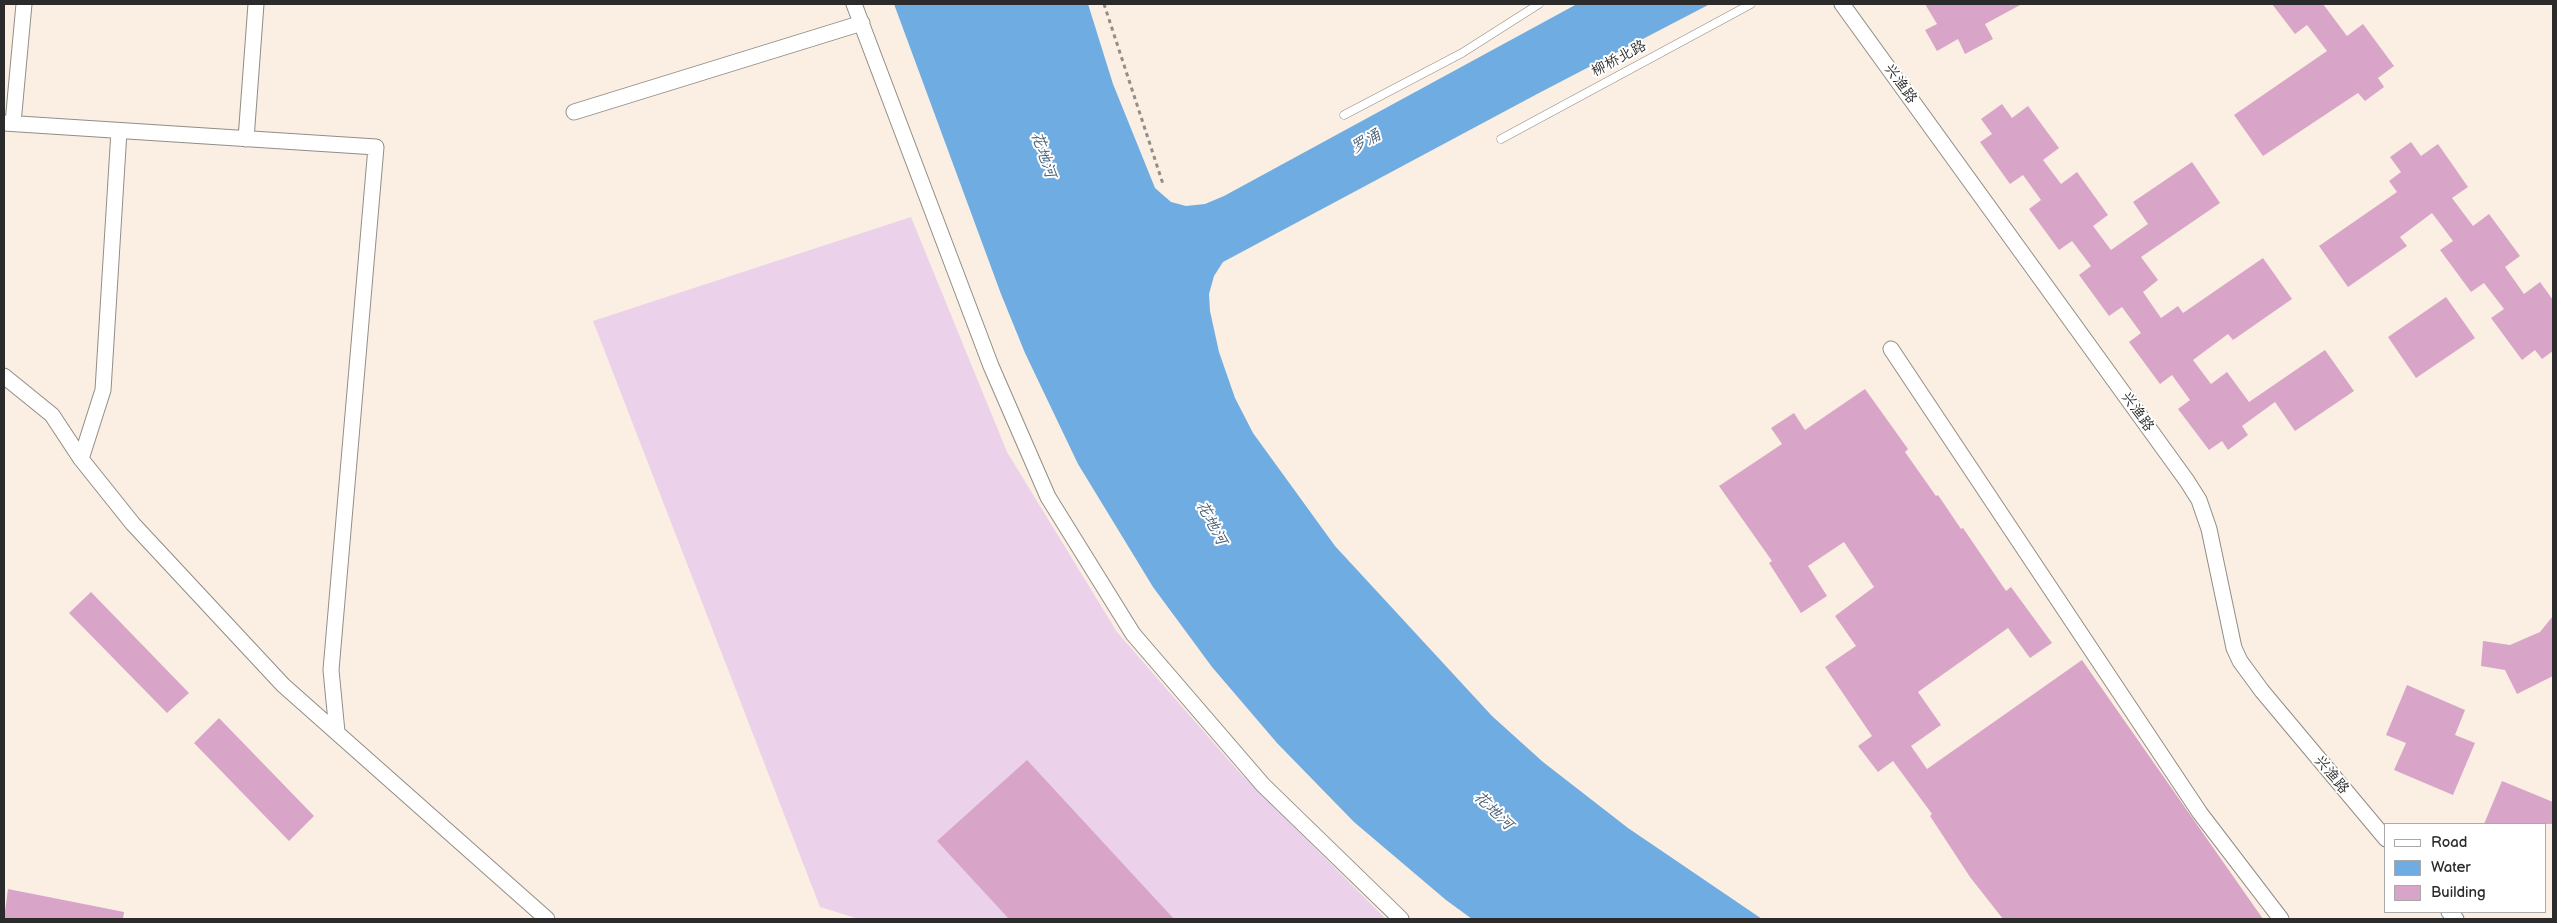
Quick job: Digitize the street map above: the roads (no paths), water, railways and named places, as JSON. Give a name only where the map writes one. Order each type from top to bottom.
[{"type":"street","points":[[24,4],[9,123],[119,132],[376,147],[331,670],[337,732]]},
{"type":"street","points":[[246,139],[256,4]]},
{"type":"street","points":[[854,4],[991,366],[1048,497],[1133,634],[1263,785],[1401,919]]},
{"type":"street","name":"兴渔路","points":[[1842,4],[2187,481],[2198,500],[2209,529],[2234,648],[2240,662],[2302,741],[2384,837]]},
{"type":"street","points":[[574,112],[862,23]]},
{"type":"street","points":[[81,459],[103,390],[119,132]]},
{"type":"street","points":[[1892,349],[2200,813],[2281,919]]},
{"type":"street","points":[[4,376],[52,415],[81,459],[133,524],[284,685],[424,812],[547,919]]},
{"type":"lane","points":[[1344,115],[1462,52],[1539,4]]},
{"type":"lane","name":"柳桥北路","points":[[1501,139],[1738,7],[1750,4]]},
{"type":"water","points":[[894,4],[1088,4],[1113,84],[1155,188],[1171,202],[1186,206],[1205,204],[1224,196],[1577,4],[1710,4],[1223,262],[1214,276],[1209,294],[1210,311],[1219,352],[1235,398],[1253,433],[1335,546],[1492,716],[1543,762],[1628,828],[1762,919],[1472,919],[1446,900],[1354,822],[1277,743],[1212,667],[1153,587],[1078,464],[1025,353],[1001,294]]},
{"type":"water label","name":"罗涌","points":[[1366,142]]},
{"type":"water label","name":"花地河","points":[[1043,155]]},
{"type":"water label","name":"花地河","points":[[1211,523]]},
{"type":"water label","name":"花地河","points":[[1493,811]]}]
